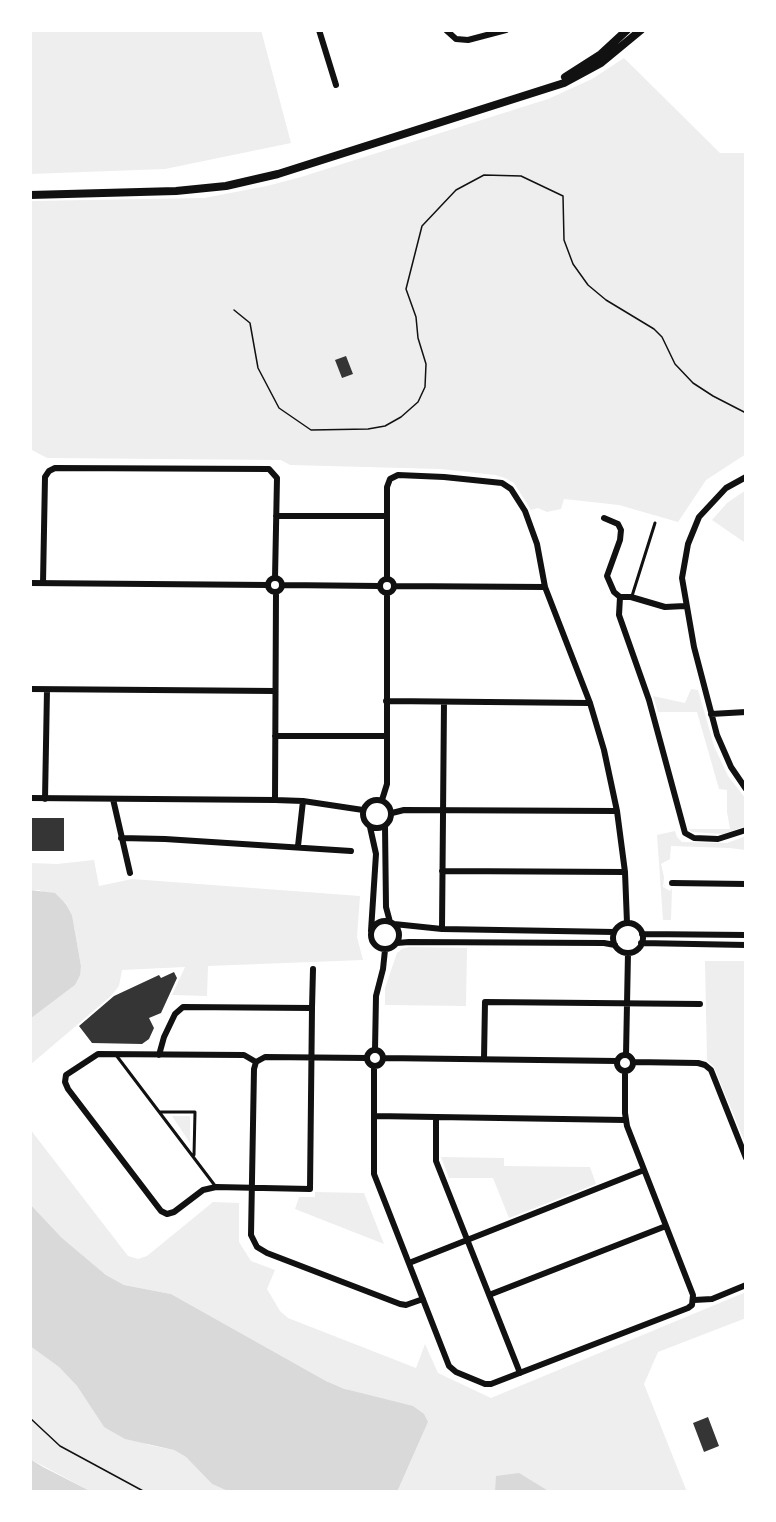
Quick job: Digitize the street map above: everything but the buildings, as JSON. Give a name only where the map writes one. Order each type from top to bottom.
[{"type":"main road","points":[[524,96],[585,65],[627,30]]},
{"type":"main road","points":[[30,195],[176,191],[226,186],[305,166],[564,83],[609,57],[641,30]]},
{"type":"street","points":[[319,30],[336,85]]},
{"type":"street","points":[[446,30],[456,39],[468,40],[506,30]]},
{"type":"street","points":[[44,583],[45,477],[55,468],[269,469],[277,478],[275,578]]},
{"type":"street","points":[[387,578],[387,487],[390,479],[398,475],[444,477],[502,483],[511,489],[525,511],[537,544],[546,587],[590,703],[604,750],[617,811],[626,872],[627,923]]},
{"type":"street","points":[[746,477],[726,488],[699,517],[688,544],[682,578],[685,606],[717,735],[731,767],[746,789]]},
{"type":"street","points":[[276,516],[387,516]]},
{"type":"street","points":[[604,518],[618,524],[621,530],[620,540],[607,576],[614,592],[620,597],[631,597],[665,607],[685,606]]},
{"type":"street","points":[[276,592],[271,591],[268,585],[269,580],[275,578],[280,580],[282,585]]},
{"type":"street","points":[[387,578],[394,586]]},
{"type":"street","points":[[387,578],[381,581],[380,586],[382,591],[387,593]]},
{"type":"street","points":[[30,583],[268,585]]},
{"type":"street","points":[[282,585],[380,586]]},
{"type":"street","points":[[275,800],[276,592],[282,585]]},
{"type":"street","points":[[394,586],[546,587]]},
{"type":"street","points":[[387,593],[394,586]]},
{"type":"street","points":[[382,800],[387,784],[387,593]]},
{"type":"street","points":[[620,597],[619,615],[651,710],[685,834],[694,838],[718,839],[746,830]]},
{"type":"street","points":[[30,689],[275,692]]},
{"type":"street","points":[[45,799],[47,690]]},
{"type":"street","points":[[386,701],[590,703]]},
{"type":"street","points":[[442,929],[444,702]]},
{"type":"street","points":[[711,714],[746,712]]},
{"type":"street","points":[[275,736],[386,736]]},
{"type":"street","points":[[30,798],[303,801],[363,810]]},
{"type":"street","points":[[113,799],[130,873]]},
{"type":"street","points":[[370,827],[375,829],[389,822],[392,813],[390,807],[382,800],[370,801],[363,810],[363,819],[370,827],[376,854],[371,931],[373,943],[376,947],[385,950],[394,947],[400,934],[392,923],[385,895],[387,870],[385,826]]},
{"type":"street","points":[[298,846],[303,801]]},
{"type":"street","points":[[392,813],[404,810],[617,811]]},
{"type":"street","points":[[121,838],[165,838],[351,851]]},
{"type":"street","points":[[442,871],[626,872]]},
{"type":"street","points":[[672,884],[746,884]]},
{"type":"street","points":[[371,931],[378,923],[392,923],[442,929],[614,932]]},
{"type":"street","points":[[627,923],[636,925],[642,934],[641,943],[634,951],[628,953],[618,949],[613,940],[614,932],[627,923]]},
{"type":"street","points":[[642,934],[746,935]]},
{"type":"street","points":[[397,943],[604,943],[615,945]]},
{"type":"street","points":[[641,943],[746,945]]},
{"type":"street","points":[[375,1050],[376,996],[384,969],[385,950]]},
{"type":"street","points":[[626,1054],[628,953]]},
{"type":"street","points":[[256,1062],[244,1055],[98,1054],[66,1075],[65,1082],[161,1211],[167,1214],[174,1212],[203,1190],[216,1187],[310,1189],[313,969]]},
{"type":"street","points":[[484,1059],[485,1002],[700,1004]]},
{"type":"street","points":[[159,1055],[164,1037],[175,1014],[183,1007],[312,1008]]},
{"type":"street","points":[[375,1050],[383,1058]]},
{"type":"street","points":[[366,1058],[375,1050]]},
{"type":"street","points":[[625,1071],[618,1066],[617,1061],[620,1056],[626,1054]]},
{"type":"street","points":[[625,1071],[632,1067],[633,1062],[626,1054]]},
{"type":"street","points":[[366,1058],[265,1057],[256,1062],[254,1069],[252,1236],[257,1247],[267,1253],[400,1304],[406,1305],[423,1299]]},
{"type":"street","points":[[366,1058],[374,1067]]},
{"type":"street","points":[[383,1058],[617,1061]]},
{"type":"street","points":[[374,1067],[381,1063],[383,1058]]},
{"type":"street","points":[[633,1062],[698,1063],[711,1070],[746,1158]]},
{"type":"street","points":[[374,1067],[374,1174],[449,1366],[456,1372],[485,1384],[491,1384],[688,1308],[694,1300],[712,1299],[746,1285]]},
{"type":"street","points":[[625,1071],[626,1120],[694,1300]]},
{"type":"street","points":[[374,1116],[626,1120]]},
{"type":"street","points":[[436,1118],[436,1161],[520,1372]]},
{"type":"street","points":[[409,1263],[644,1170]]},
{"type":"street","points":[[489,1295],[666,1226]]},
{"type":"lane","points":[[631,597],[655,523]]},
{"type":"lane","points":[[116,1055],[216,1187]]},
{"type":"lane","points":[[159,1112],[195,1112],[194,1157]]},
{"type":"path","points":[[234,310],[250,323],[258,368],[279,408],[311,430],[368,429],[385,426],[401,417],[418,402],[425,387],[426,364],[418,338],[416,317],[406,289],[422,226],[456,190],[484,175],[521,176],[563,196],[564,240],[573,264],[588,285],[606,300],[654,329],[662,337],[675,364],[693,383],[713,396],[746,412]]},
{"type":"path","points":[[30,1418],[60,1446],[145,1492]]},
{"type":"shaded area","points":[[30,30],[261,30],[291,143],[165,169],[30,174]]},
{"type":"shaded area","points":[[624,58],[720,153],[746,153],[746,454],[706,480],[678,522],[619,505],[564,499],[561,509],[547,512],[538,508],[531,510],[514,483],[495,475],[441,469],[290,465],[281,460],[47,458],[30,449],[30,201],[204,198],[267,186],[548,99],[592,79]]},
{"type":"shaded area","points":[[746,490],[746,542],[744,542],[712,520],[727,503]]},
{"type":"shaded area","points":[[691,689],[698,690],[714,746],[728,776],[746,799],[746,826],[723,834],[692,832],[688,829],[730,829],[727,790],[719,789],[697,712],[658,712],[653,696],[685,703]]},
{"type":"shaded area","points":[[675,831],[682,842],[727,843],[746,836],[746,850],[671,846],[670,859],[661,864],[664,877],[663,887],[670,891],[672,888],[671,920],[663,920],[657,835]]},
{"type":"shaded area","points":[[94,860],[99,886],[132,879],[360,896],[357,937],[363,960],[208,966],[207,996],[172,995],[185,967],[122,970],[119,986],[111,996],[30,1065],[30,1019],[75,985],[81,966],[72,915],[66,903],[39,890],[30,890],[30,863],[57,864]]},
{"type":"shaded area","points":[[30,890],[55,893],[66,904],[72,915],[81,966],[75,985],[30,1019]]},
{"type":"shaded area","points":[[409,947],[467,948],[466,1006],[385,1005],[385,988],[397,953]]},
{"type":"shaded area","points":[[705,961],[746,961],[746,1145],[714,1067],[707,1060]]},
{"type":"shaded area","points":[[172,1116],[190,1116],[190,1143]]},
{"type":"shaded area","points":[[30,1129],[128,1256],[138,1259],[147,1256],[213,1202],[239,1203],[239,1242],[251,1261],[275,1270],[267,1289],[280,1311],[288,1318],[416,1368],[425,1344],[438,1373],[491,1398],[746,1292],[746,1318],[658,1352],[644,1384],[687,1492],[397,1492],[428,1422],[326,1381],[171,1294],[124,1285],[106,1275],[62,1238],[30,1204]]},
{"type":"shaded area","points":[[441,1157],[504,1158],[504,1166],[590,1167],[596,1184],[509,1218],[493,1178],[449,1178]]},
{"type":"shaded area","points":[[315,1192],[364,1193],[384,1244],[295,1209],[299,1197],[315,1197]]},
{"type":"shaded area","points":[[30,1204],[62,1238],[106,1275],[124,1285],[171,1294],[326,1381],[345,1389],[413,1406],[424,1414],[428,1422],[397,1492],[230,1492],[212,1484],[186,1457],[174,1450],[125,1439],[104,1427],[77,1386],[59,1367],[30,1346]]},
{"type":"shaded area","points":[[30,1346],[59,1367],[77,1386],[104,1427],[149,1445],[174,1450],[186,1457],[212,1484],[230,1492],[92,1492],[30,1459]]},
{"type":"shaded area","points":[[30,1459],[43,1467],[92,1492],[30,1492]]},
{"type":"shaded area","points":[[519,1473],[550,1492],[495,1492],[496,1476]]}]
